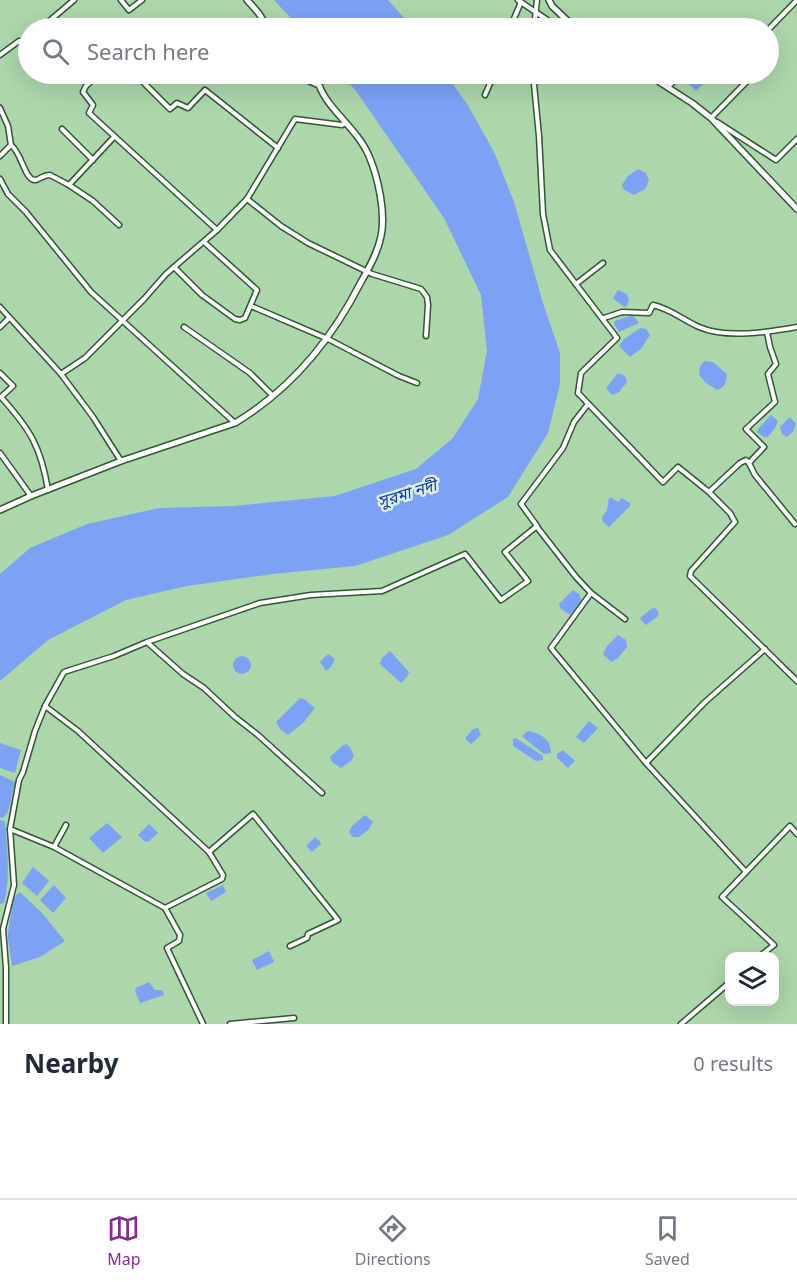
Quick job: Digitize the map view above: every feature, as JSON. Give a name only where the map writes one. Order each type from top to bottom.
[{"type":"street","points":[[53,18],[74,0]]},
{"type":"street","points":[[121,0],[129,10],[142,0]]},
{"type":"street","points":[[247,0],[262,18]]},
{"type":"street","points":[[535,18],[537,0]]},
{"type":"street","points":[[549,0],[565,18]]},
{"type":"street","points":[[779,19],[797,0]]},
{"type":"street","points":[[513,18],[519,1],[542,18]]},
{"type":"street","points":[[0,55],[18,42]]},
{"type":"street","points":[[88,84],[83,92],[93,105],[89,113],[217,230]]},
{"type":"street","points":[[145,84],[170,109],[177,103],[188,108],[205,90],[278,148]]},
{"type":"street","points":[[0,510],[121,460],[235,423],[272,395],[309,361],[328,339],[351,302],[382,235],[380,195],[369,156],[359,138],[324,97],[317,84]]},
{"type":"street","points":[[485,95],[490,84]]},
{"type":"street","points":[[534,84],[543,214],[550,250],[617,338],[581,373],[578,393],[663,482],[678,467],[709,492],[730,513],[735,522],[691,571],[690,576],[797,681]]},
{"type":"street","points":[[663,84],[693,103],[711,118],[797,208]]},
{"type":"street","points":[[668,87],[671,84]]},
{"type":"street","points":[[711,118],[744,84]]},
{"type":"street","points":[[0,108],[8,126],[11,145],[20,156],[26,175],[36,180],[50,175],[69,185],[93,201],[119,225]]},
{"type":"street","points":[[61,374],[85,358],[174,267],[217,230],[247,199],[297,118],[342,125],[347,123]]},
{"type":"street","points":[[711,118],[776,160],[797,139]]},
{"type":"street","points":[[62,129],[93,160]]},
{"type":"street","points":[[69,185],[114,137]]},
{"type":"street","points":[[0,156],[11,145]]},
{"type":"street","points":[[0,179],[8,194],[26,212],[91,292],[235,423]]},
{"type":"street","points":[[247,199],[281,226],[308,243],[367,271],[421,289],[427,297],[428,305],[426,336]]},
{"type":"street","points":[[174,267],[202,295],[235,319],[243,320],[252,306],[257,292],[255,287],[204,242]]},
{"type":"street","points":[[576,284],[603,263]]},
{"type":"street","points":[[604,318],[622,312],[649,313],[653,305],[702,328],[719,332],[767,332],[797,327]]},
{"type":"street","points":[[252,306],[328,339],[399,376],[417,382]]},
{"type":"street","points":[[0,307],[8,319],[61,374],[121,460]]},
{"type":"street","points":[[0,327],[8,319]]},
{"type":"street","points":[[184,327],[250,373],[272,395]]},
{"type":"street","points":[[749,463],[764,447],[746,429],[775,402],[768,374],[776,364],[767,332]]},
{"type":"street","points":[[0,373],[13,386],[1,397],[22,420],[36,444],[43,462],[48,491]]},
{"type":"street","points":[[588,404],[574,422],[563,448],[521,504],[576,577],[591,593],[625,619]]},
{"type":"street","points":[[0,453],[31,496]]},
{"type":"street","points":[[709,492],[746,460],[755,475],[795,524]]},
{"type":"street","points":[[6,1024],[3,929],[14,885],[10,829],[19,780],[45,706],[64,672],[260,603],[311,596],[382,591],[465,554],[501,600],[528,581],[505,552],[537,526]]},
{"type":"street","points":[[591,593],[551,648],[646,763],[746,872]]},
{"type":"street","points":[[147,642],[183,674],[204,688],[322,793]]},
{"type":"street","points":[[646,763],[704,703],[765,649]]},
{"type":"street","points":[[45,706],[78,731],[208,852],[223,875],[222,879],[165,908]]},
{"type":"street","points":[[208,852],[253,813],[338,920],[290,946]]},
{"type":"street","points":[[54,847],[66,825]]},
{"type":"street","points":[[766,952],[774,945],[722,897],[790,826],[797,834]]},
{"type":"street","points":[[10,829],[54,847],[165,908],[180,935],[179,941],[167,948],[203,1024]]},
{"type":"street","points":[[681,1024],[725,986]]},
{"type":"street","points":[[230,1024],[294,1018]]},
{"type":"water","points":[[274,0],[388,0],[404,18],[291,18]]},
{"type":"water","name":"সুরমা নদী","points":[[350,84],[453,84],[469,107],[495,154],[514,202],[560,353],[560,384],[548,433],[508,497],[448,535],[355,566],[187,586],[126,600],[48,640],[0,681],[0,574],[30,548],[87,524],[159,508],[234,506],[335,496],[416,469],[453,438],[478,399],[487,351],[481,295],[444,218]]},
{"type":"water","points":[[689,84],[703,84],[696,91]]},
{"type":"water","points":[[638,169],[646,173],[649,181],[645,189],[634,195],[623,189],[622,185],[628,176]]},
{"type":"water","points":[[618,290],[627,294],[629,300],[627,306],[624,307],[613,298]]},
{"type":"water","points":[[633,315],[639,323],[619,332],[614,324],[615,321]]},
{"type":"water","points":[[640,328],[646,329],[650,335],[641,349],[630,357],[619,346],[624,339]]},
{"type":"water","points":[[705,361],[713,362],[727,374],[725,384],[720,389],[717,390],[706,383],[699,375],[700,366]]},
{"type":"water","points":[[618,373],[625,376],[627,382],[619,392],[612,395],[606,388]]},
{"type":"water","points":[[771,415],[778,421],[768,437],[764,437],[757,432]]},
{"type":"water","points":[[790,417],[796,424],[793,432],[787,437],[782,434],[780,427]]},
{"type":"water","points":[[609,498],[618,502],[622,498],[630,503],[630,506],[609,527],[602,518],[607,510]]},
{"type":"water","points":[[573,590],[579,594],[582,601],[570,615],[560,608],[559,604]]},
{"type":"water","points":[[655,608],[658,616],[646,625],[640,618]]},
{"type":"water","points":[[618,635],[626,640],[627,647],[618,658],[611,662],[603,654],[607,646]]},
{"type":"water","points":[[390,651],[409,672],[401,683],[380,664],[382,658]]},
{"type":"water","points":[[328,654],[335,659],[326,671],[320,662]]},
{"type":"water","points":[[242,656],[248,659],[251,665],[248,671],[242,674],[236,671],[233,665],[236,659]]},
{"type":"water","points":[[300,698],[315,708],[303,723],[288,735],[280,729],[276,722]]},
{"type":"water","points":[[589,721],[598,728],[584,743],[576,737]]},
{"type":"water","points":[[478,728],[481,735],[471,744],[466,737],[473,729]]},
{"type":"water","points":[[528,731],[537,733],[547,740],[551,753],[544,754],[525,739],[522,736]]},
{"type":"water","points":[[516,738],[543,756],[543,760],[536,761],[513,746],[513,739]]},
{"type":"water","points":[[0,743],[21,750],[15,773],[0,768]]},
{"type":"water","points":[[346,744],[354,756],[341,768],[332,762],[330,757]]},
{"type":"water","points":[[563,750],[575,761],[568,768],[557,758],[557,754]]},
{"type":"water","points":[[0,775],[15,782],[8,812],[3,818],[0,817]]},
{"type":"water","points":[[365,815],[373,822],[368,830],[359,837],[353,837],[349,832],[352,826]]},
{"type":"water","points":[[0,820],[5,822],[8,874],[4,903],[0,904]]},
{"type":"water","points":[[107,823],[122,837],[103,853],[89,838]]},
{"type":"water","points":[[149,824],[158,833],[148,842],[138,835]]},
{"type":"water","points":[[315,837],[321,844],[312,852],[306,846]]},
{"type":"water","points":[[33,867],[49,881],[37,896],[22,883]]},
{"type":"water","points":[[54,885],[66,898],[53,913],[40,900]]},
{"type":"water","points":[[223,885],[226,892],[211,901],[206,893]]},
{"type":"water","points":[[20,892],[42,913],[65,941],[40,957],[12,966],[8,932],[12,899]]},
{"type":"water","points":[[269,951],[274,962],[257,970],[252,960]]},
{"type":"water","points":[[149,982],[155,990],[162,990],[164,995],[140,1003],[136,988]]}]
